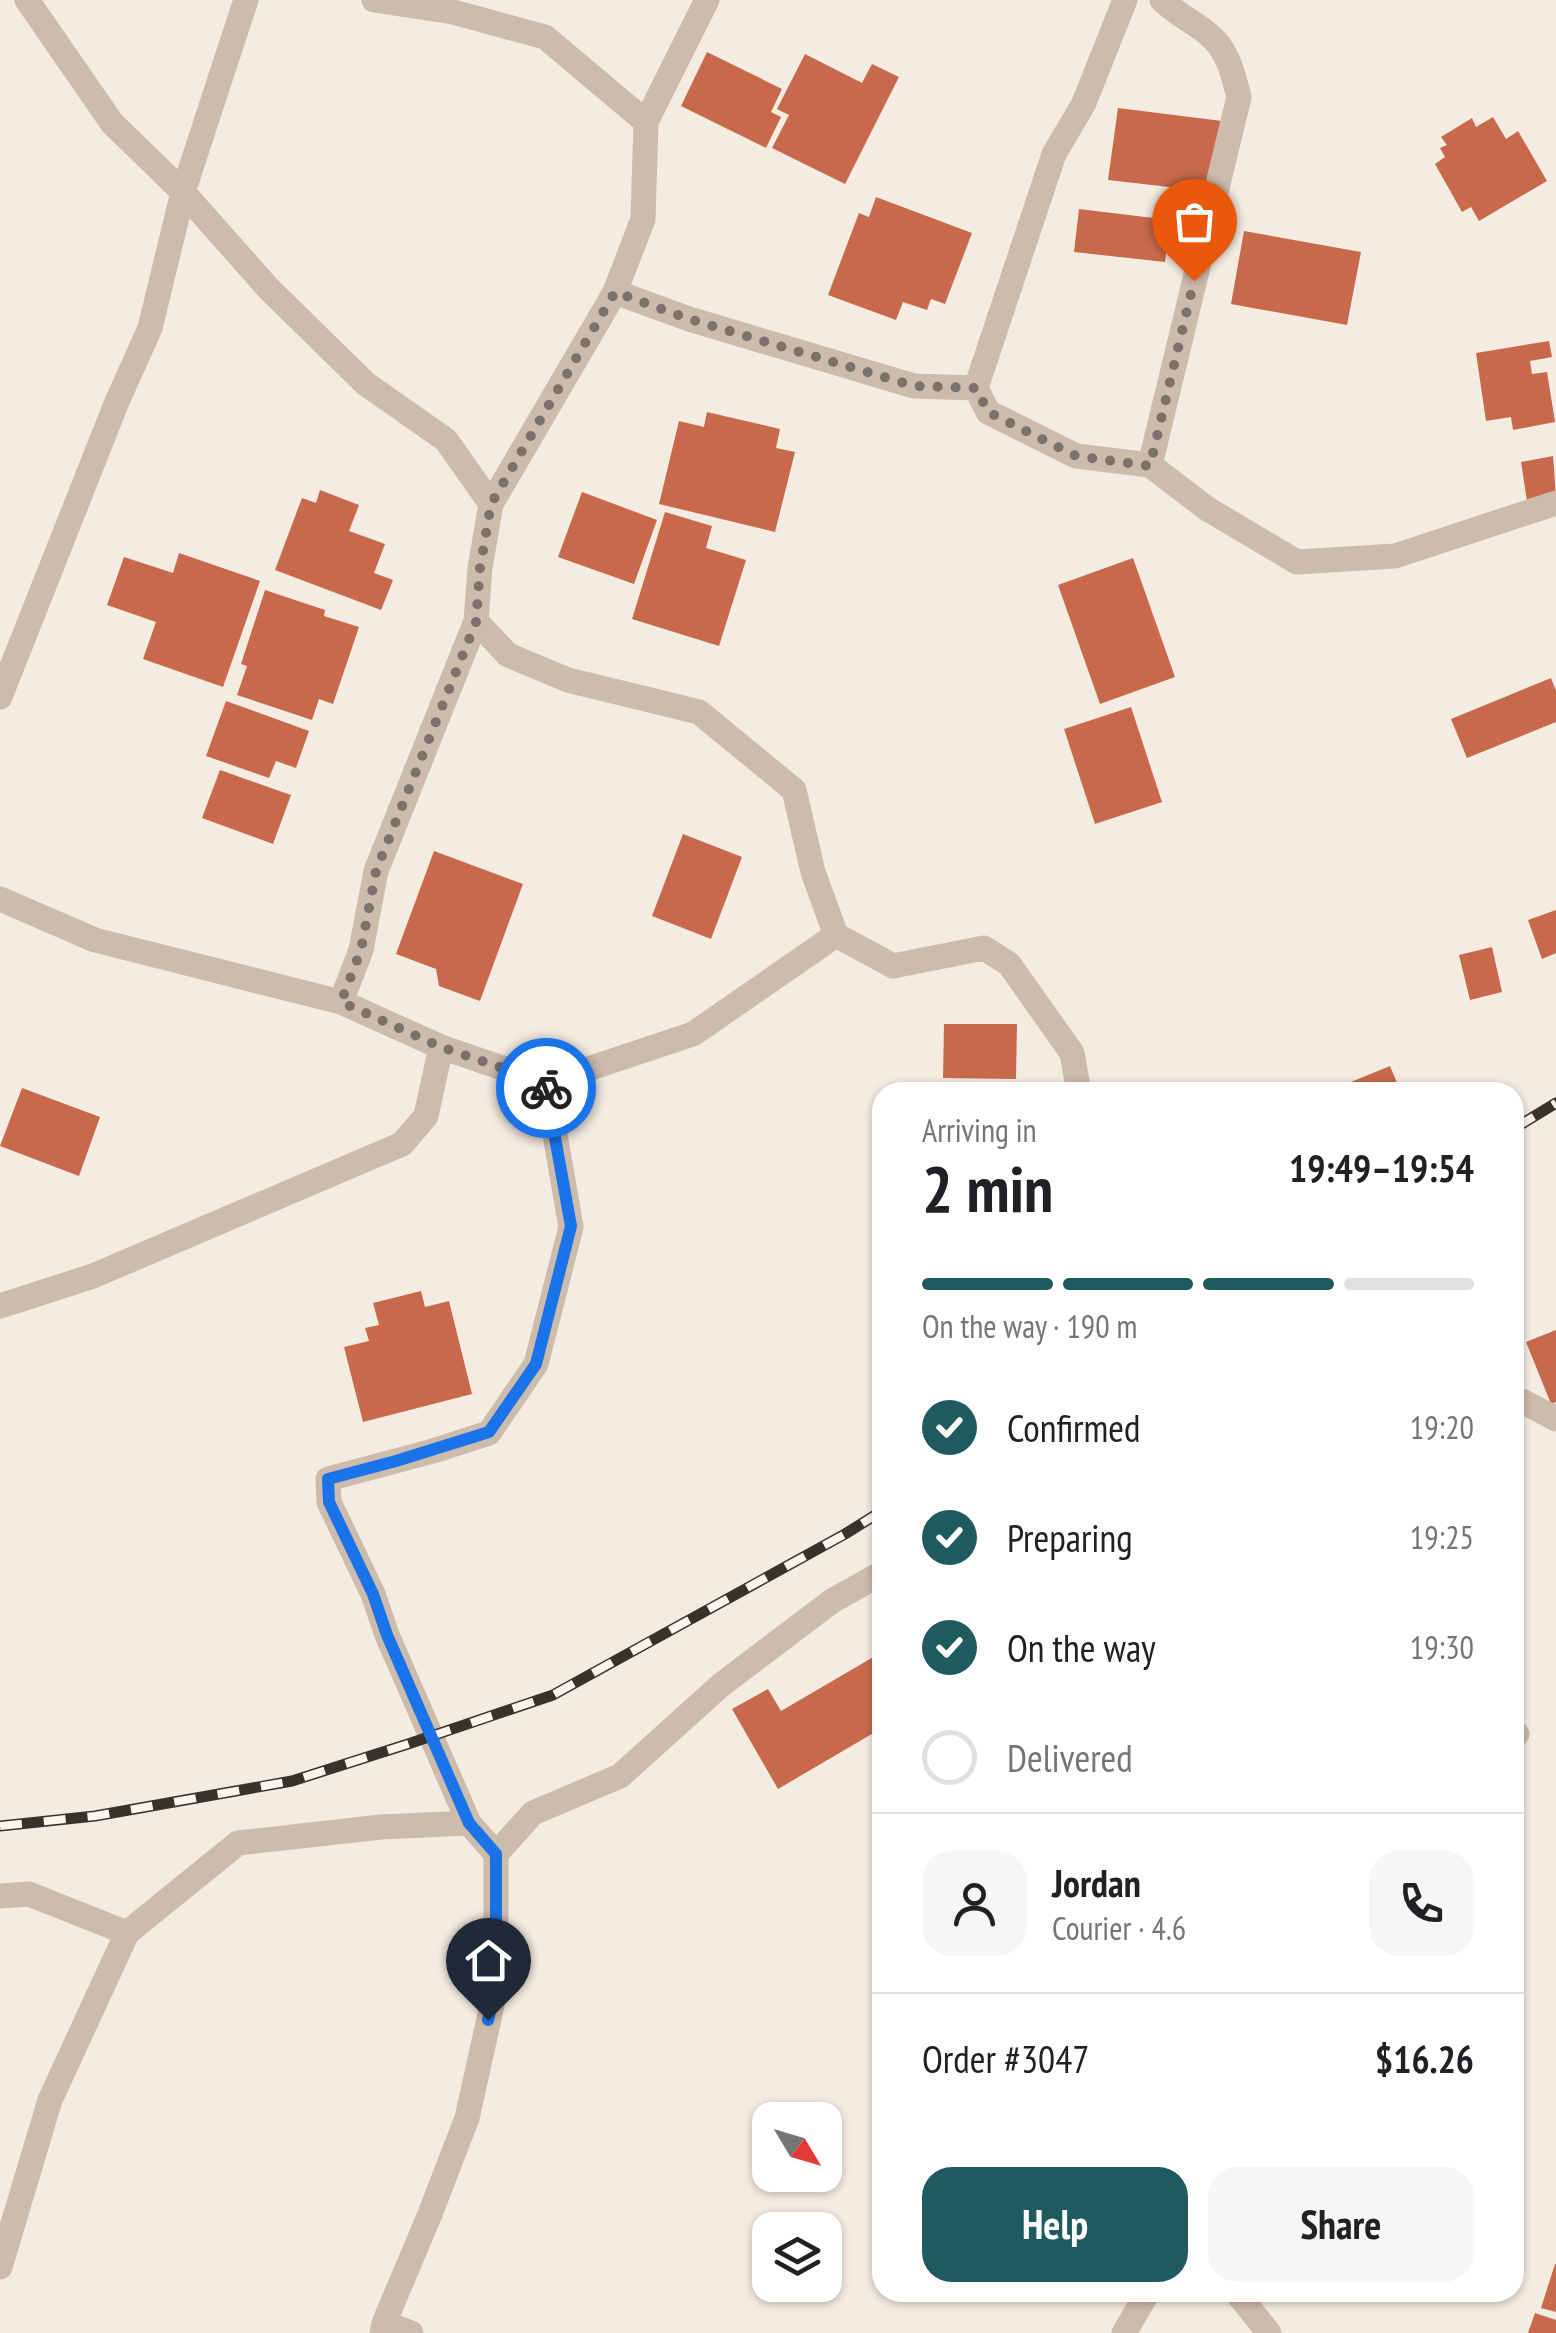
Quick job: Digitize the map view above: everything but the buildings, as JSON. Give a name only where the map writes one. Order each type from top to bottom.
[{"type":"street","points":[[27,0],[112,123],[182,192],[269,289],[366,384],[446,440],[491,504]]},
{"type":"street","points":[[0,697],[150,328],[182,192],[246,0]]},
{"type":"street","points":[[374,0],[453,12],[545,36],[646,122]]},
{"type":"street","points":[[341,1002],[361,950],[376,871],[476,622],[491,504],[615,292],[643,219],[646,122],[707,0]]},
{"type":"street","points":[[1124,0],[1084,103],[1054,154],[976,388],[988,412],[1076,456],[1150,466],[1206,508],[1296,562],[1395,556],[1556,503]]},
{"type":"street","points":[[1150,466],[1239,97],[1230,62],[1210,35],[1176,14],[1162,0]]},
{"type":"street","points":[[615,292],[689,319],[914,386],[976,388]]},
{"type":"street","points":[[476,622],[508,655],[568,680],[700,712],[794,790],[813,872],[836,935],[893,966],[984,948],[1009,964],[1072,1053],[1077,1082]]},
{"type":"street","points":[[0,899],[95,940],[341,1002],[441,1047],[546,1083],[693,1034],[836,935]]},
{"type":"street","points":[[0,1306],[93,1276],[402,1144],[426,1116],[441,1047]]},
{"type":"street","points":[[411,2333],[383,2328],[466,2118],[496,1987],[496,1854],[469,1823],[373,1594],[329,1502],[328,1479],[489,1432],[536,1364],[571,1226],[546,1083]]},
{"type":"street","points":[[1524,1401],[1556,1419]]},
{"type":"street","points":[[496,1854],[533,1813],[620,1776],[722,1685],[832,1601],[872,1579]]},
{"type":"street","points":[[0,2267],[50,2100],[127,1933],[238,1843],[380,1827],[469,1823]]},
{"type":"street","points":[[0,1896],[29,1894],[127,1933]]},
{"type":"street","points":[[1124,2333],[1142,2302]]},
{"type":"street","points":[[1244,2302],[1269,2333]]},
{"type":"railway","points":[[1524,1123],[1556,1103]]},
{"type":"railway","points":[[0,1826],[95,1816],[292,1781],[553,1695],[872,1517]]},
{"type":"way so far","points":[[546,1088],[546,1083],[441,1047],[341,1002],[361,950],[376,871],[476,622],[491,504],[615,292],[689,319],[914,386],[976,388],[988,412],[1076,456],[1150,466],[1194,281]]},
{"type":"route","points":[[488,2020],[496,1987],[496,1854],[469,1823],[373,1594],[329,1502],[328,1479],[489,1432],[536,1364],[571,1226],[546,1088]]}]
